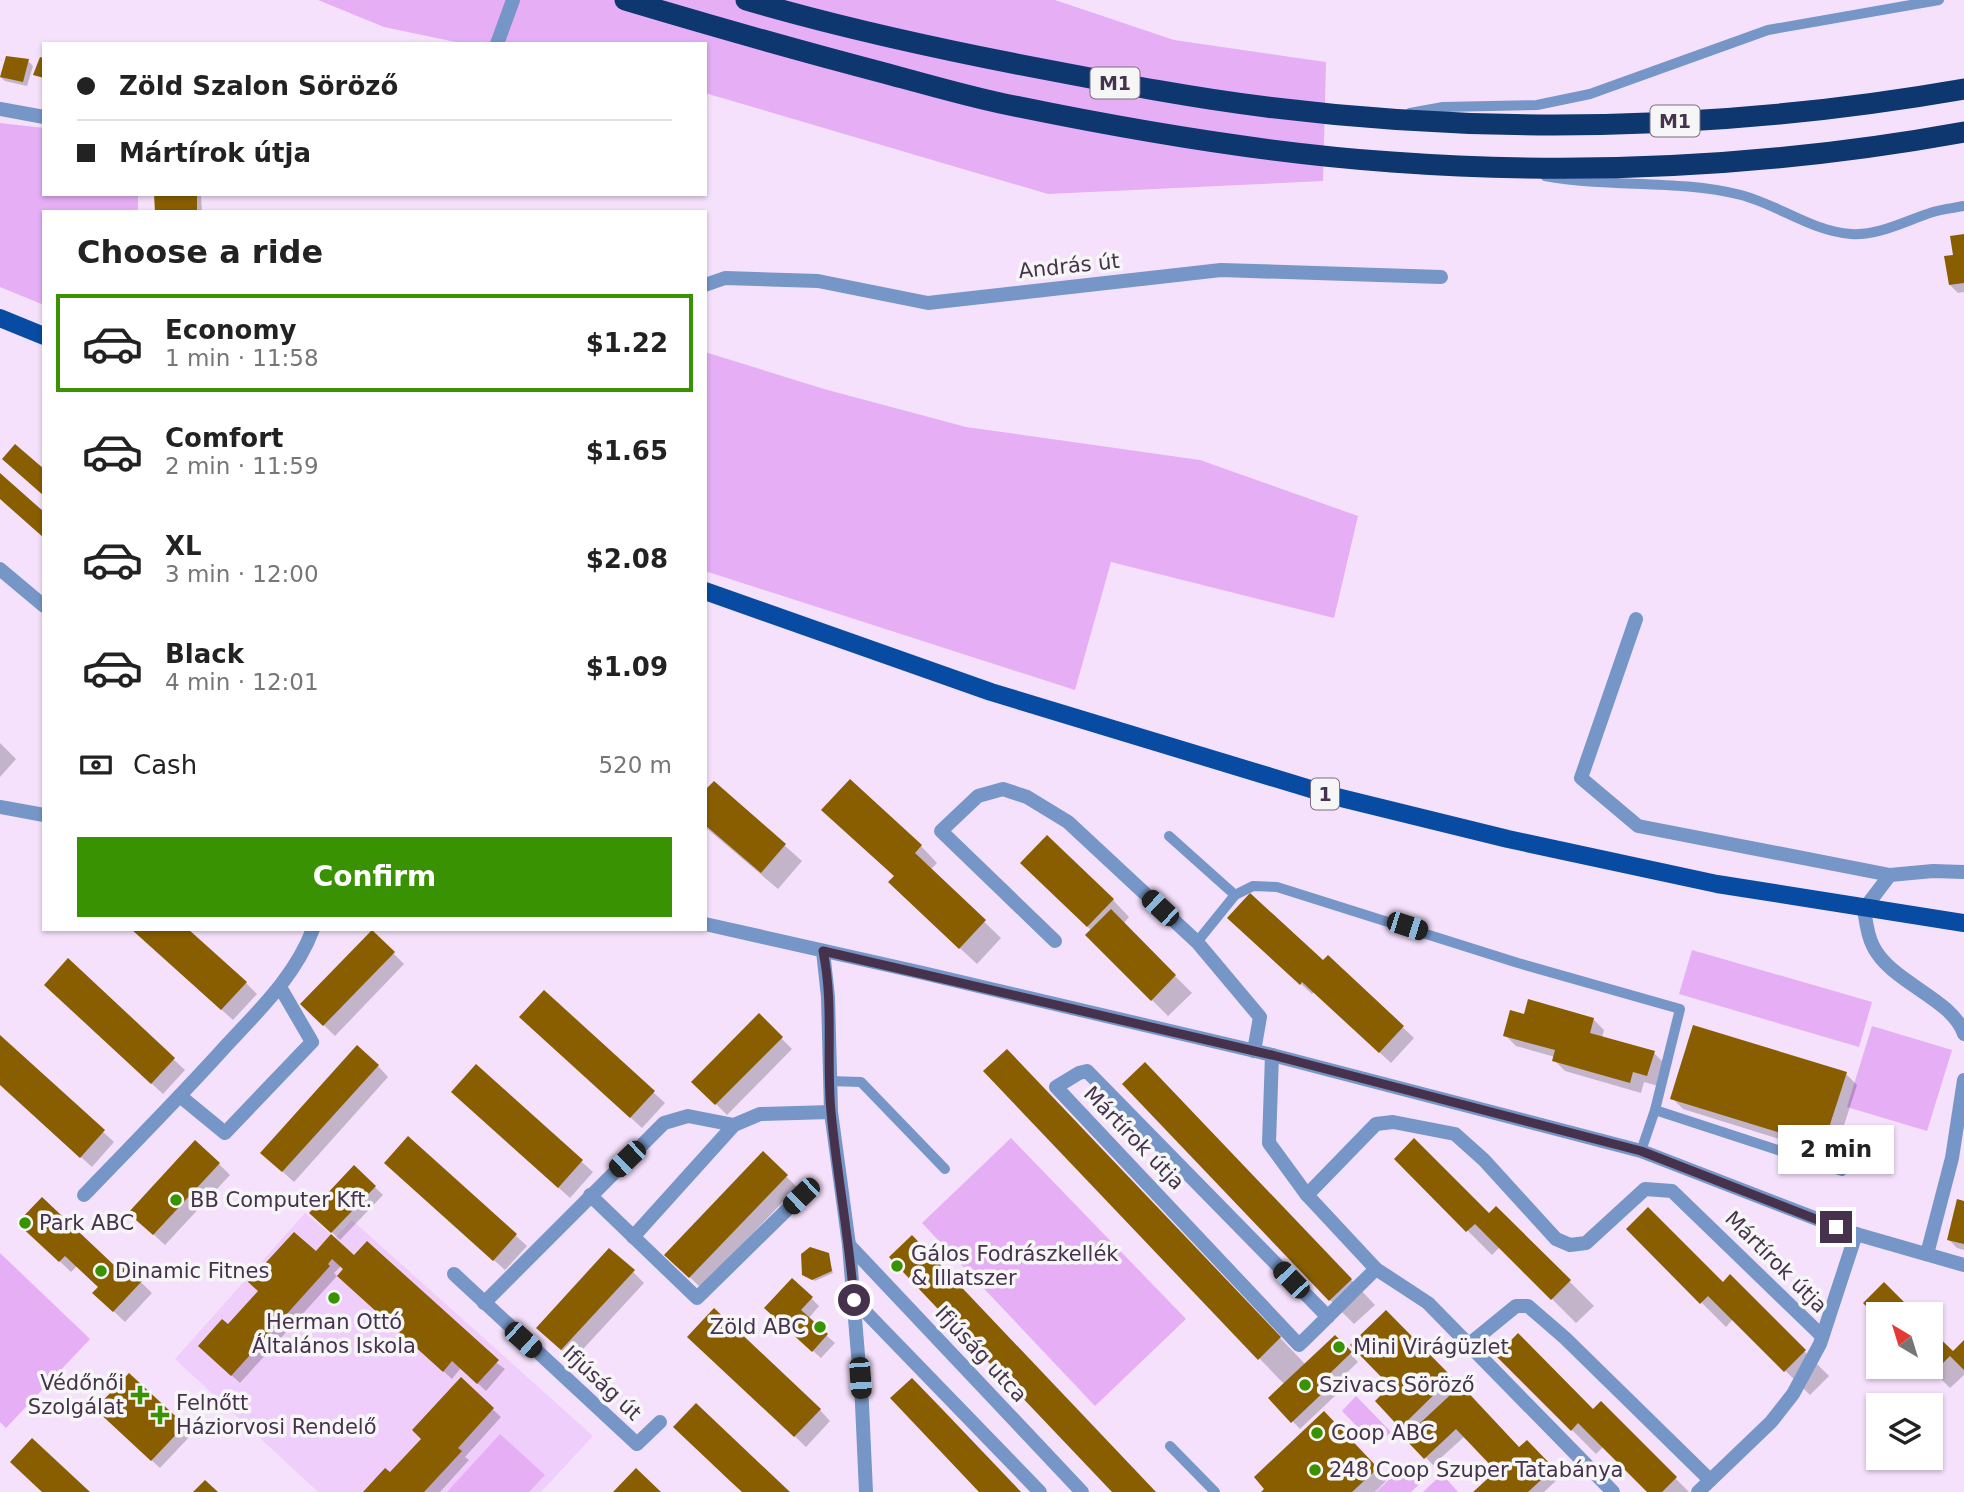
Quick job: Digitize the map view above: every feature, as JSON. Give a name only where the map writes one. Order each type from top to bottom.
[{"type":"highway","name":"M1","points":[[625,0],[762,41],[997,103],[1267,150],[1392,162],[1498,167],[1659,166],[1803,155],[1964,132]]},
{"type":"highway","name":"M1","points":[[746,0],[982,58],[1133,86],[1268,107],[1384,118],[1552,125],[1688,121],[1773,116],[1964,89]]},
{"type":"main road","points":[[0,318],[42,335]]},
{"type":"main road","name":"1","points":[[707,592],[889,657],[1058,713],[1336,797],[1508,839],[1717,884],[1964,923]]},
{"type":"street","points":[[497,42],[513,0]]},
{"type":"street","points":[[0,110],[42,117]]},
{"type":"street","name":"András út","points":[[707,284],[724,278],[818,281],[928,303],[1221,270],[1441,277]]},
{"type":"street","points":[[0,569],[42,604]]},
{"type":"street","points":[[1636,619],[1581,778],[1638,826],[1890,876],[1933,871],[1964,872]]},
{"type":"street","points":[[1055,941],[941,831],[978,796],[1003,789],[1027,797],[1068,822],[1197,942],[1260,1017],[1254,1051]]},
{"type":"street","points":[[0,807],[42,815]]},
{"type":"street","points":[[1890,876],[1864,909],[1874,949],[1891,968],[1941,1005],[1962,1027],[1964,1034]]},
{"type":"street","name":"Mártírok útja","points":[[707,925],[1272,1055],[1641,1151],[1856,1234],[1964,1265]]},
{"type":"street","points":[[84,1195],[180,1097],[280,987],[297,962],[312,931]]},
{"type":"street","points":[[823,951],[828,997],[831,1112],[849,1245],[866,1492]]},
{"type":"street","points":[[180,1097],[225,1133],[312,1042],[280,987]]},
{"type":"street","points":[[1941,1005],[1964,1012]]},
{"type":"street","points":[[1272,1055],[1269,1143],[1307,1195],[1376,1269],[1428,1303],[1467,1346],[1613,1492]]},
{"type":"street","name":"Mártírok útja","points":[[1328,1317],[1087,1071],[1056,1087],[1299,1345],[1328,1317],[1376,1269]]},
{"type":"street","points":[[1927,1254],[1952,1158],[1964,1080]]},
{"type":"street","points":[[633,1237],[734,1125],[760,1114],[831,1112]]},
{"type":"street","points":[[484,1303],[664,1123],[688,1116],[734,1125]]},
{"type":"street","name":"Mártírok útja","points":[[1307,1195],[1376,1124],[1393,1122],[1455,1134],[1484,1160],[1556,1238],[1570,1245],[1586,1242],[1645,1189],[1672,1191],[1822,1336]]},
{"type":"street","points":[[590,1195],[696,1298],[801,1196]]},
{"type":"street","name":"Mártírok útja","points":[[1698,1492],[1771,1422],[1793,1394],[1820,1344],[1856,1234]]},
{"type":"street","name":"Ifjúság utca","points":[[849,1245],[1082,1492]]},
{"type":"street","name":"Ifjúság út","points":[[454,1274],[637,1444],[660,1422]]},
{"type":"street","points":[[854,1300],[1040,1492]]},
{"type":"street","points":[[1467,1346],[1516,1306],[1528,1306],[1565,1338],[1710,1480]]},
{"type":"lane","points":[[1384,118],[1443,107],[1538,105],[1577,97],[1769,30],[1939,0]]},
{"type":"lane","points":[[1498,167],[1563,179],[1665,183],[1741,195],[1786,211],[1807,222],[1851,234],[1871,233],[1936,211],[1964,206]]},
{"type":"lane","points":[[1169,836],[1235,895]]},
{"type":"lane","points":[[1197,942],[1235,895],[1253,886],[1277,887],[1518,963],[1680,1009],[1655,1110],[1641,1151]]},
{"type":"lane","points":[[829,1081],[861,1083],[945,1169]]},
{"type":"lane","points":[[1655,1110],[1842,1171]]},
{"type":"lane","points":[[1170,1446],[1215,1492]]},
{"type":"shaded area","points":[[318,0],[1055,0],[1174,40],[1326,62],[1323,181],[1048,194],[707,94],[707,42],[455,42],[384,27]]},
{"type":"shaded area","points":[[0,123],[42,128],[42,196],[138,196],[138,210],[42,210],[42,304],[0,287]]},
{"type":"shaded area","points":[[707,353],[824,389],[966,427],[1200,460],[1358,516],[1334,618],[1111,562],[1075,690],[707,572]]},
{"type":"shaded area","points":[[1692,950],[1872,1002],[1859,1047],[1679,994]]},
{"type":"shaded area","points":[[1872,1026],[1952,1050],[1927,1131],[1847,1107]]},
{"type":"shaded area","points":[[1011,1138],[1186,1319],[1095,1406],[922,1223]]},
{"type":"shaded area","name":"Herman Ottó Általános Iskola","points":[[305,1213],[335,1238],[352,1220],[593,1436],[541,1492],[318,1492],[175,1359]]},
{"type":"shaded area","points":[[0,1253],[90,1339],[6,1428],[0,1422]]},
{"type":"shaded area","points":[[1356,1396],[1391,1432],[1376,1446],[1342,1411]]},
{"type":"shaded area","points":[[500,1434],[545,1475],[529,1492],[447,1492]]},
{"type":"shaded area","points":[[1409,1461],[1426,1478],[1411,1492],[1376,1492]]},
{"type":"shaded area","points":[[1442,1474],[1458,1492],[1423,1492]]},
{"type":"building","points":[[6,56],[29,59],[23,82],[0,77]]},
{"type":"building","points":[[40,57],[42,58],[42,77],[33,75]]},
{"type":"building","points":[[154,196],[197,196],[197,210],[155,210]]},
{"type":"building","points":[[1964,234],[1964,283],[1949,285],[1944,256],[1953,255],[1950,236]]},
{"type":"building","points":[[15,444],[42,467],[42,494],[2,459]]},
{"type":"building","points":[[0,473],[42,510],[42,536],[0,499]]},
{"type":"building","points":[[850,779],[922,845],[915,853],[986,920],[959,949],[888,882],[894,876],[821,810]]},
{"type":"building","points":[[714,781],[786,844],[761,873],[707,827],[707,788]]},
{"type":"building","points":[[1047,835],[1114,899],[1087,927],[1020,863]]},
{"type":"building","points":[[1250,893],[1323,960],[1328,955],[1404,1026],[1379,1053],[1227,918]]},
{"type":"building","points":[[1111,909],[1176,975],[1151,1001],[1085,935]]},
{"type":"building","points":[[133,931],[190,931],[247,982],[221,1010]]},
{"type":"building","points":[[371,931],[395,952],[323,1026],[300,1004]]},
{"type":"building","points":[[68,958],[175,1058],[151,1084],[44,985]]},
{"type":"building","points":[[544,990],[655,1091],[630,1118],[519,1017]]},
{"type":"building","points":[[1528,999],[1594,1018],[1590,1033],[1655,1051],[1647,1076],[1633,1072],[1630,1083],[1552,1061],[1555,1050],[1503,1036],[1510,1010],[1524,1014]]},
{"type":"building","points":[[759,1013],[783,1037],[715,1105],[691,1082]]},
{"type":"building","points":[[1693,1025],[1847,1072],[1823,1146],[1670,1099]]},
{"type":"building","points":[[0,1035],[105,1130],[80,1158],[0,1085]]},
{"type":"building","points":[[357,1045],[379,1065],[282,1172],[260,1153]]},
{"type":"building","points":[[1007,1049],[1281,1337],[1258,1360],[983,1071]]},
{"type":"building","points":[[1145,1062],[1352,1279],[1329,1301],[1122,1084]]},
{"type":"building","points":[[476,1064],[583,1160],[558,1188],[451,1092]]},
{"type":"building","points":[[408,1136],[517,1234],[493,1261],[384,1163]]},
{"type":"building","points":[[1414,1138],[1489,1213],[1496,1206],[1571,1280],[1551,1300],[1475,1224],[1466,1232],[1394,1159]]},
{"type":"building","points":[[195,1140],[220,1163],[153,1235],[128,1213]]},
{"type":"building","points":[[763,1151],[788,1175],[689,1278],[664,1255]]},
{"type":"building","points":[[354,1165],[376,1186],[331,1233],[309,1213]]},
{"type":"building","points":[[42,1197],[116,1267],[121,1262],[142,1281],[113,1312],[92,1293],[98,1287],[65,1256],[59,1262],[17,1223]]},
{"type":"building","points":[[1957,1199],[1964,1201],[1964,1244],[1947,1240]]},
{"type":"building","points":[[1648,1207],[1723,1282],[1730,1274],[1806,1350],[1784,1372],[1708,1296],[1700,1304],[1626,1229]]},
{"type":"building","points":[[294,1232],[316,1251],[331,1234],[354,1255],[367,1241],[499,1360],[477,1384],[452,1361],[443,1372],[337,1276],[343,1269],[332,1259],[328,1264],[330,1266],[231,1376],[198,1346],[222,1319],[228,1324],[258,1291],[248,1282]]},
{"type":"building","points":[[912,1235],[1156,1492],[1112,1492],[919,1289],[889,1257]]},
{"type":"building","points":[[810,1247],[829,1253],[832,1271],[812,1280],[802,1275],[801,1254]]},
{"type":"building","points":[[609,1248],[635,1270],[561,1350],[536,1328]]},
{"type":"building","points":[[792,1278],[813,1297],[801,1310],[828,1334],[812,1352],[764,1308]]},
{"type":"building","points":[[1884,1282],[1904,1302],[1866,1302],[1866,1306],[1863,1303]]},
{"type":"building","points":[[714,1308],[821,1409],[794,1437],[687,1337]]},
{"type":"building","points":[[1386,1310],[1452,1377],[1400,1428],[1375,1401],[1390,1386],[1350,1345]]},
{"type":"building","points":[[1518,1333],[1593,1409],[1601,1401],[1677,1477],[1662,1492],[1647,1492],[1578,1423],[1571,1431],[1496,1356]]},
{"type":"building","points":[[1335,1335],[1352,1352],[1324,1379],[1331,1385],[1291,1423],[1268,1398]]},
{"type":"building","points":[[1964,1340],[1964,1370],[1950,1356],[1943,1363],[1943,1341],[1953,1351]]},
{"type":"building","points":[[129,1373],[185,1425],[151,1461],[95,1409]]},
{"type":"building","points":[[461,1377],[494,1408],[458,1448],[462,1451],[424,1492],[363,1492],[385,1468],[390,1472],[421,1439],[412,1430]]},
{"type":"building","points":[[912,1378],[1021,1492],[979,1492],[890,1398]]},
{"type":"building","points":[[1461,1385],[1519,1447],[1527,1440],[1554,1468],[1528,1492],[1473,1492],[1496,1471],[1456,1429],[1424,1459],[1404,1438]]},
{"type":"building","points":[[696,1403],[790,1492],[742,1492],[673,1427]]},
{"type":"building","points":[[1324,1411],[1378,1468],[1352,1492],[1261,1492],[1264,1489],[1254,1477]]},
{"type":"building","points":[[32,1438],[90,1492],[42,1492],[10,1462]]},
{"type":"building","points":[[636,1468],[661,1492],[613,1492]]},
{"type":"building","points":[[205,1480],[218,1492],[193,1492]]},
{"type":"place","name":"BB Computer Kft.","points":[[176,1200]]},
{"type":"place","name":"Park ABC","points":[[25,1223]]},
{"type":"place","name":"Gálos Fodrászkellék & Illatszer","points":[[897,1266]]},
{"type":"place","name":"Dinamic Fitnes","points":[[101,1271]]},
{"type":"place","name":"Herman Ottó Általános Iskola","points":[[334,1298]]},
{"type":"place","name":"Zöld ABC","points":[[820,1327]]},
{"type":"place","name":"Mini Virágüzlet","points":[[1339,1347]]},
{"type":"place","name":"Szivacs Söröző","points":[[1305,1385]]},
{"type":"place","name":"Védőnői Szolgálat","points":[[140,1395]]},
{"type":"place","name":"Felnőtt Háziorvosi Rendelő","points":[[160,1415]]},
{"type":"place","name":"Coop ABC","points":[[1317,1433]]},
{"type":"place","name":"248 Coop Szuper Tatabánya","points":[[1315,1470]]},
{"type":"route","points":[[854,1300],[831,1112],[828,997],[823,951],[1272,1055],[1641,1151],[1836,1227]]}]
